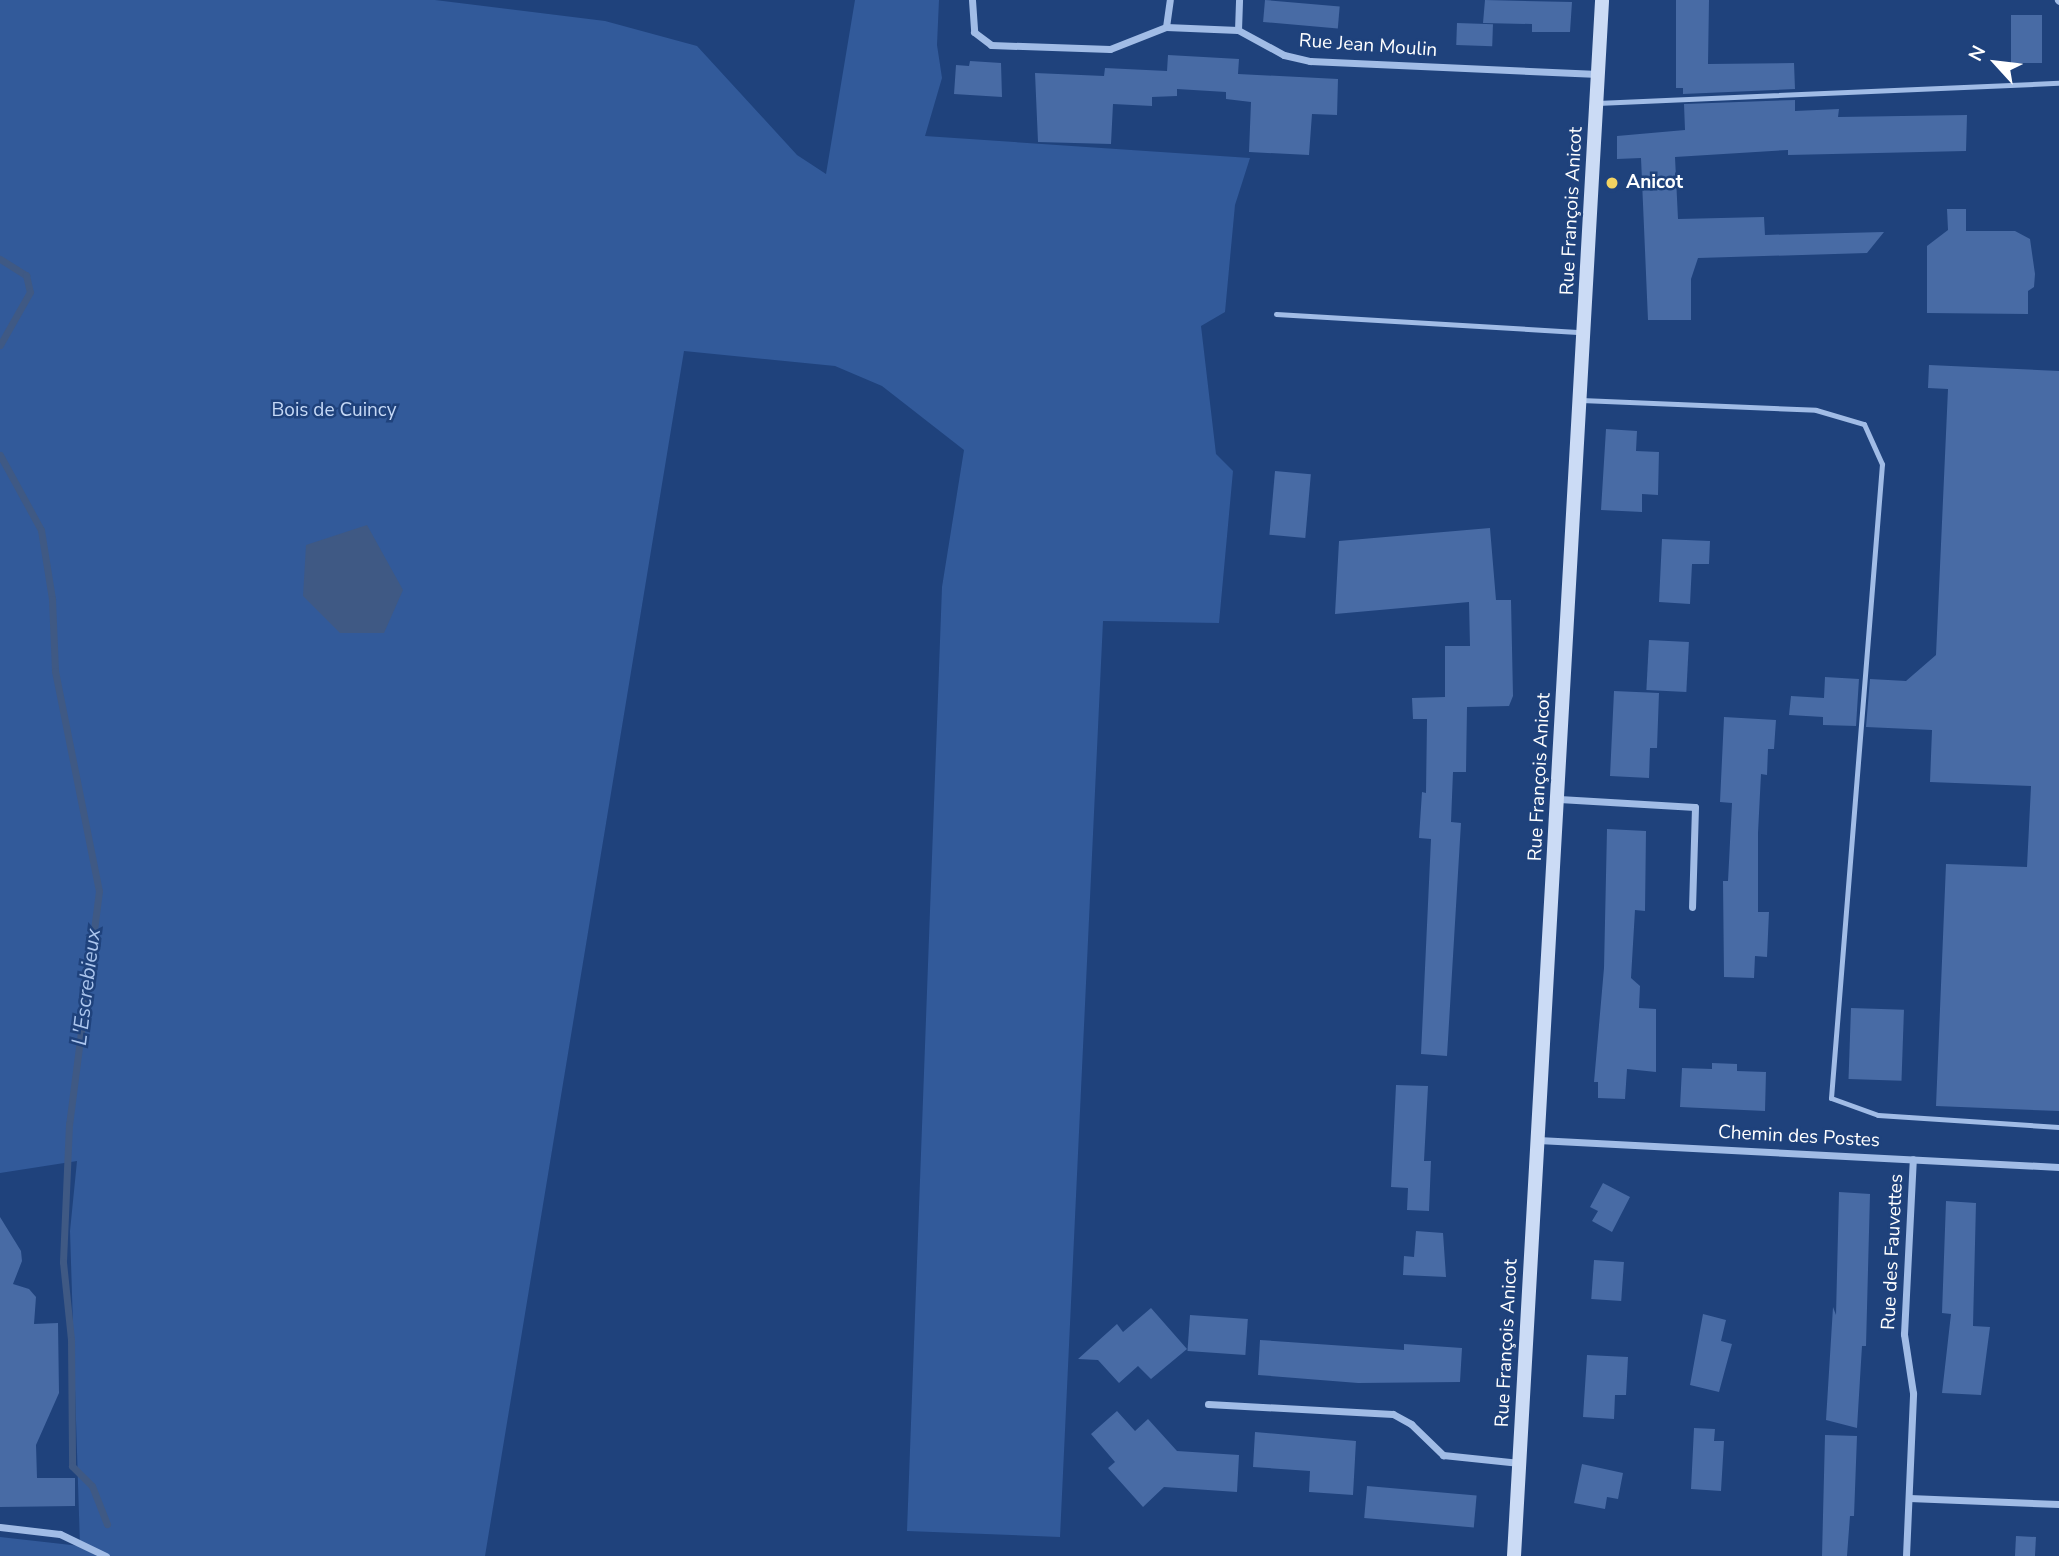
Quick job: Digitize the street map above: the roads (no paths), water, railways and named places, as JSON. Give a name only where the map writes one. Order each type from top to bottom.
[{"type":"street","name":"Rue Jean Moulin","points":[[972,0],[974,32],[991,45],[1110,49],[1166,27],[1238,30],[1284,55],[1310,61],[1599,74]]},
{"type":"street","points":[[1166,27],[1170,0]]},
{"type":"street","points":[[1238,30],[1239,0]]},
{"type":"street","name":"Rue François Anicot","points":[[1514,1556],[1559,799],[1602,0]]},
{"type":"street","points":[[1559,799],[1695,807],[1692,908]]},
{"type":"street","name":"Chemin des Postes","points":[[1537,1140],[2059,1167]]},
{"type":"street","name":"Rue des Fauvettes","points":[[1906,1556],[1913,1383],[1904,1343],[1913,1159]]},
{"type":"street","points":[[1208,1404],[1394,1414],[1411,1424],[1443,1455],[1521,1463]]},
{"type":"street","points":[[1909,1498],[2059,1504]]},
{"type":"street","points":[[0,1527],[60,1534],[106,1556]]},
{"type":"lane","points":[[1597,103],[2059,83]]},
{"type":"lane","points":[[1276,314],[1584,332]]},
{"type":"lane","points":[[1581,400],[1816,410],[1864,424],[1882,464],[1831,1098],[1878,1115],[2059,1127]]},
{"type":"waterway","name":"L'Escrebieux","points":[[0,259],[26,275],[30,292],[0,345]]},
{"type":"waterway","name":"L'Escrebieux","points":[[0,455],[41,530],[52,599],[55,671],[99,891],[69,1124],[63,1262],[71,1340],[72,1466],[92,1486],[107,1524]]},
{"type":"place","name":"Anicot","points":[[1612,183]]},
{"type":"park label","name":"Bois de Cuincy","points":[[334,411]]}]
